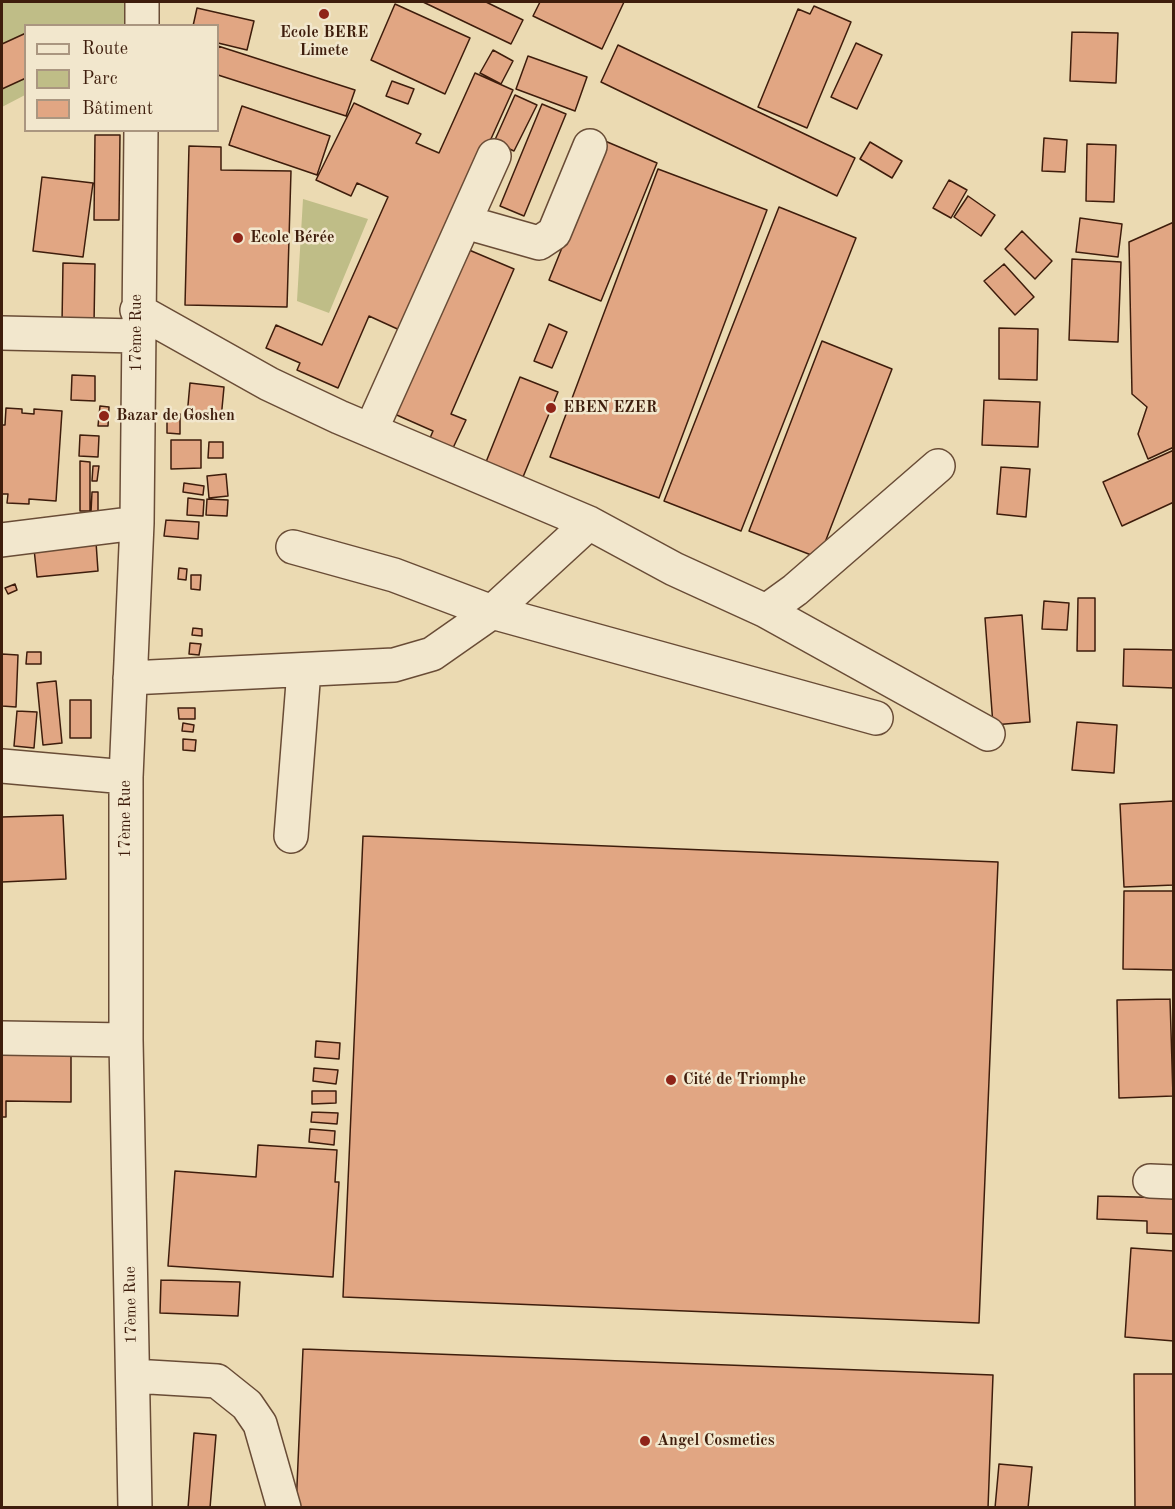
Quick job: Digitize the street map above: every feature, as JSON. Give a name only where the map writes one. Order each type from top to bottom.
[{"type":"street","points":[[142,2],[142,24]]},
{"type":"street","name":"17ème Rue","points":[[135,1508],[126,1040],[126,777],[137,523],[137,323],[141,132]]},
{"type":"street","points":[[465,222],[539,243],[554,233],[590,146]]},
{"type":"street","points":[[371,430],[494,156]]},
{"type":"street","points":[[2,333],[137,323],[371,430],[589,523],[674,569],[766,611],[988,734]]},
{"type":"street","points":[[766,611],[795,590],[938,466]]},
{"type":"street","points":[[2,540],[137,523]]},
{"type":"street","points":[[130,678],[394,665],[432,654],[492,612],[589,523]]},
{"type":"street","points":[[293,547],[394,575],[492,612],[876,718]]},
{"type":"street","points":[[291,836],[304,670]]},
{"type":"street","points":[[2,766],[126,777]]},
{"type":"street","points":[[2,1038],[126,1040]]},
{"type":"street","points":[[133,1376],[217,1382],[247,1405],[260,1424],[284,1508]]},
{"type":"green space","points":[[2,2],[124,2],[124,24],[24,24],[24,96],[2,107]]},
{"type":"green space","points":[[303,199],[368,219],[329,313],[297,301]]},
{"type":"building","points":[[423,2],[486,2],[523,20],[511,44]]},
{"type":"building","points":[[540,2],[624,2],[602,49],[533,16]]},
{"type":"building","points":[[395,4],[470,38],[445,94],[371,60]]},
{"type":"building","points":[[814,6],[851,22],[807,128],[758,107],[798,9],[810,14]]},
{"type":"building","points":[[197,8],[254,21],[247,50],[219,43],[219,24],[193,24]]},
{"type":"building","points":[[1072,32],[1118,33],[1116,83],[1070,81]]},
{"type":"building","points":[[24,34],[24,79],[2,89],[2,44]]},
{"type":"building","points":[[856,43],[882,55],[857,109],[831,97]]},
{"type":"building","points":[[618,45],[855,158],[837,196],[601,82]]},
{"type":"building","points":[[219,46],[355,90],[346,116],[219,75]]},
{"type":"building","points":[[493,50],[513,61],[501,84],[480,73]]},
{"type":"building","points":[[528,56],[587,77],[575,111],[516,89]]},
{"type":"building","points":[[475,73],[513,90],[404,332],[369,316],[338,388],[297,370],[300,363],[266,348],[276,325],[322,345],[388,197],[357,183],[351,196],[316,180],[354,103],[421,134],[416,143],[439,153]]},
{"type":"building","points":[[392,81],[414,89],[408,104],[386,96]]},
{"type":"building","points":[[515,95],[537,105],[514,151],[494,142]]},
{"type":"building","points":[[542,104],[566,114],[524,216],[500,206]]},
{"type":"building","points":[[242,106],[330,136],[317,175],[229,145]]},
{"type":"building","points":[[95,135],[120,135],[119,220],[94,220]]},
{"type":"building","points":[[1044,138],[1067,140],[1065,172],[1042,171]]},
{"type":"building","points":[[605,141],[657,163],[601,301],[549,280]]},
{"type":"building","points":[[870,142],[902,161],[892,178],[860,159]]},
{"type":"building","points":[[1087,144],[1116,145],[1114,202],[1086,201]]},
{"type":"building","name":"Ecole Bérée","points":[[189,146],[221,147],[221,170],[291,171],[287,307],[185,305]]},
{"type":"building","points":[[658,169],[767,210],[659,498],[550,457]]},
{"type":"building","points":[[42,177],[93,183],[83,257],[33,251]]},
{"type":"building","points":[[949,180],[967,190],[951,218],[933,208]]},
{"type":"building","points":[[968,196],[995,215],[981,236],[954,217]]},
{"type":"building","points":[[779,207],[856,238],[741,531],[664,501]]},
{"type":"building","points":[[1080,218],[1122,224],[1118,257],[1076,252]]},
{"type":"building","points":[[1174,222],[1174,447],[1148,459],[1138,434],[1147,407],[1132,394],[1129,242]]},
{"type":"building","points":[[1022,231],[1052,261],[1035,279],[1005,249]]},
{"type":"building","points":[[462,247],[514,269],[451,414],[466,420],[453,448],[430,438],[433,431],[390,412]]},
{"type":"building","points":[[1072,259],[1121,262],[1118,342],[1069,340]]},
{"type":"building","points":[[63,263],[95,264],[94,324],[62,323]]},
{"type":"building","points":[[1004,264],[1034,297],[1015,315],[984,281]]},
{"type":"building","points":[[549,324],[567,332],[552,368],[534,361]]},
{"type":"building","points":[[999,328],[1038,329],[1037,380],[999,379]]},
{"type":"building","points":[[822,341],[892,369],[819,558],[749,531]]},
{"type":"building","points":[[72,375],[95,376],[95,401],[71,400]]},
{"type":"building","points":[[520,377],[558,392],[523,477],[486,462]]},
{"type":"building","points":[[190,383],[224,387],[221,419],[187,416]]},
{"type":"building","points":[[984,400],[1040,402],[1038,447],[982,445]]},
{"type":"building","name":"Bazar de Goshen","points":[[100,406],[109,407],[108,426],[98,426]]},
{"type":"building","points":[[6,408],[22,409],[22,413],[34,414],[34,409],[62,411],[56,501],[29,499],[29,504],[7,503],[8,494],[2,494],[2,425],[5,425]]},
{"type":"building","points":[[167,414],[180,414],[180,434],[167,433]]},
{"type":"building","points":[[80,435],[99,436],[98,457],[79,456]]},
{"type":"building","points":[[171,440],[201,440],[201,468],[171,469]]},
{"type":"building","points":[[209,442],[223,442],[223,458],[208,458]]},
{"type":"building","points":[[1174,450],[1174,502],[1122,526],[1103,482]]},
{"type":"building","points":[[80,461],[90,462],[90,511],[80,511]]},
{"type":"building","points":[[93,466],[99,466],[97,481],[92,481]]},
{"type":"building","points":[[1001,467],[1030,469],[1026,517],[997,514]]},
{"type":"building","points":[[226,474],[228,496],[209,498],[207,476]]},
{"type":"building","points":[[184,483],[204,486],[203,495],[183,492]]},
{"type":"building","points":[[92,492],[98,492],[98,512],[91,512]]},
{"type":"building","points":[[188,498],[204,500],[203,516],[187,515]]},
{"type":"building","points":[[207,499],[228,500],[227,516],[206,515]]},
{"type":"building","points":[[166,520],[199,522],[198,539],[164,536]]},
{"type":"building","points":[[96,542],[98,571],[37,577],[34,549]]},
{"type":"building","points":[[179,568],[187,569],[186,580],[178,579]]},
{"type":"building","points":[[191,575],[201,575],[200,590],[191,589]]},
{"type":"building","points":[[15,584],[17,590],[8,594],[5,588]]},
{"type":"building","points":[[1078,598],[1095,598],[1095,651],[1077,651]]},
{"type":"building","points":[[1044,601],[1069,603],[1067,630],[1042,629]]},
{"type":"building","points":[[1022,615],[1030,722],[993,725],[985,618]]},
{"type":"building","points":[[193,628],[202,629],[202,636],[192,635]]},
{"type":"building","points":[[190,643],[201,644],[199,655],[189,654]]},
{"type":"building","points":[[1124,649],[1174,650],[1174,688],[1123,686]]},
{"type":"building","points":[[27,652],[41,652],[41,664],[26,664]]},
{"type":"building","points":[[2,654],[18,655],[16,707],[2,706]]},
{"type":"building","points":[[56,681],[62,743],[43,745],[37,683]]},
{"type":"building","points":[[70,700],[91,700],[91,738],[70,738]]},
{"type":"building","points":[[178,708],[195,708],[195,719],[179,719]]},
{"type":"building","points":[[17,711],[37,712],[34,748],[14,746]]},
{"type":"building","points":[[1077,722],[1117,725],[1114,773],[1072,770]]},
{"type":"building","points":[[183,723],[194,725],[193,732],[182,731]]},
{"type":"building","points":[[183,739],[196,740],[195,751],[183,750]]},
{"type":"building","points":[[1174,801],[1174,885],[1124,887],[1120,804]]},
{"type":"building","points":[[63,815],[66,879],[2,882],[2,817]]},
{"type":"building","name":"Cité de Triomphe","points":[[363,836],[998,862],[979,1323],[343,1297]]},
{"type":"building","points":[[1124,891],[1174,891],[1174,970],[1123,969]]},
{"type":"building","points":[[1170,999],[1173,1096],[1119,1098],[1117,1000]]},
{"type":"building","points":[[316,1041],[340,1043],[339,1059],[315,1057]]},
{"type":"building","points":[[2,1055],[71,1055],[71,1102],[6,1101],[6,1117],[2,1117]]},
{"type":"building","points":[[314,1068],[338,1070],[336,1084],[313,1081]]},
{"type":"building","points":[[312,1091],[336,1091],[336,1103],[312,1104]]},
{"type":"building","points":[[312,1112],[338,1113],[337,1124],[311,1122]]},
{"type":"building","points":[[310,1129],[335,1131],[334,1145],[309,1142]]},
{"type":"building","points":[[258,1145],[337,1150],[335,1182],[339,1182],[333,1277],[168,1266],[175,1171],[256,1177]]},
{"type":"building","points":[[1098,1196],[1174,1198],[1174,1234],[1147,1233],[1147,1221],[1097,1219]]},
{"type":"building","points":[[1131,1248],[1174,1251],[1174,1341],[1125,1337]]},
{"type":"building","points":[[161,1280],[240,1282],[238,1316],[160,1313]]},
{"type":"building","name":"Angel Cosmetics","points":[[303,1349],[993,1375],[988,1508],[296,1508]]},
{"type":"building","points":[[1134,1374],[1174,1374],[1174,1508],[1135,1508]]},
{"type":"building","points":[[194,1433],[216,1435],[210,1508],[188,1508]]},
{"type":"building","points":[[999,1464],[1032,1467],[1028,1508],[995,1508]]},
{"type":"place","name":"Ecole BERE Limete","points":[[324,14]]},
{"type":"place","name":"Ecole Bérée","points":[[238,238]]},
{"type":"place","name":"EBEN EZER","points":[[551,408]]},
{"type":"place","name":"Bazar de Goshen","points":[[104,416]]},
{"type":"place","name":"Cité de Triomphe","points":[[671,1080]]},
{"type":"place","name":"Angel Cosmetics","points":[[645,1441]]}]
